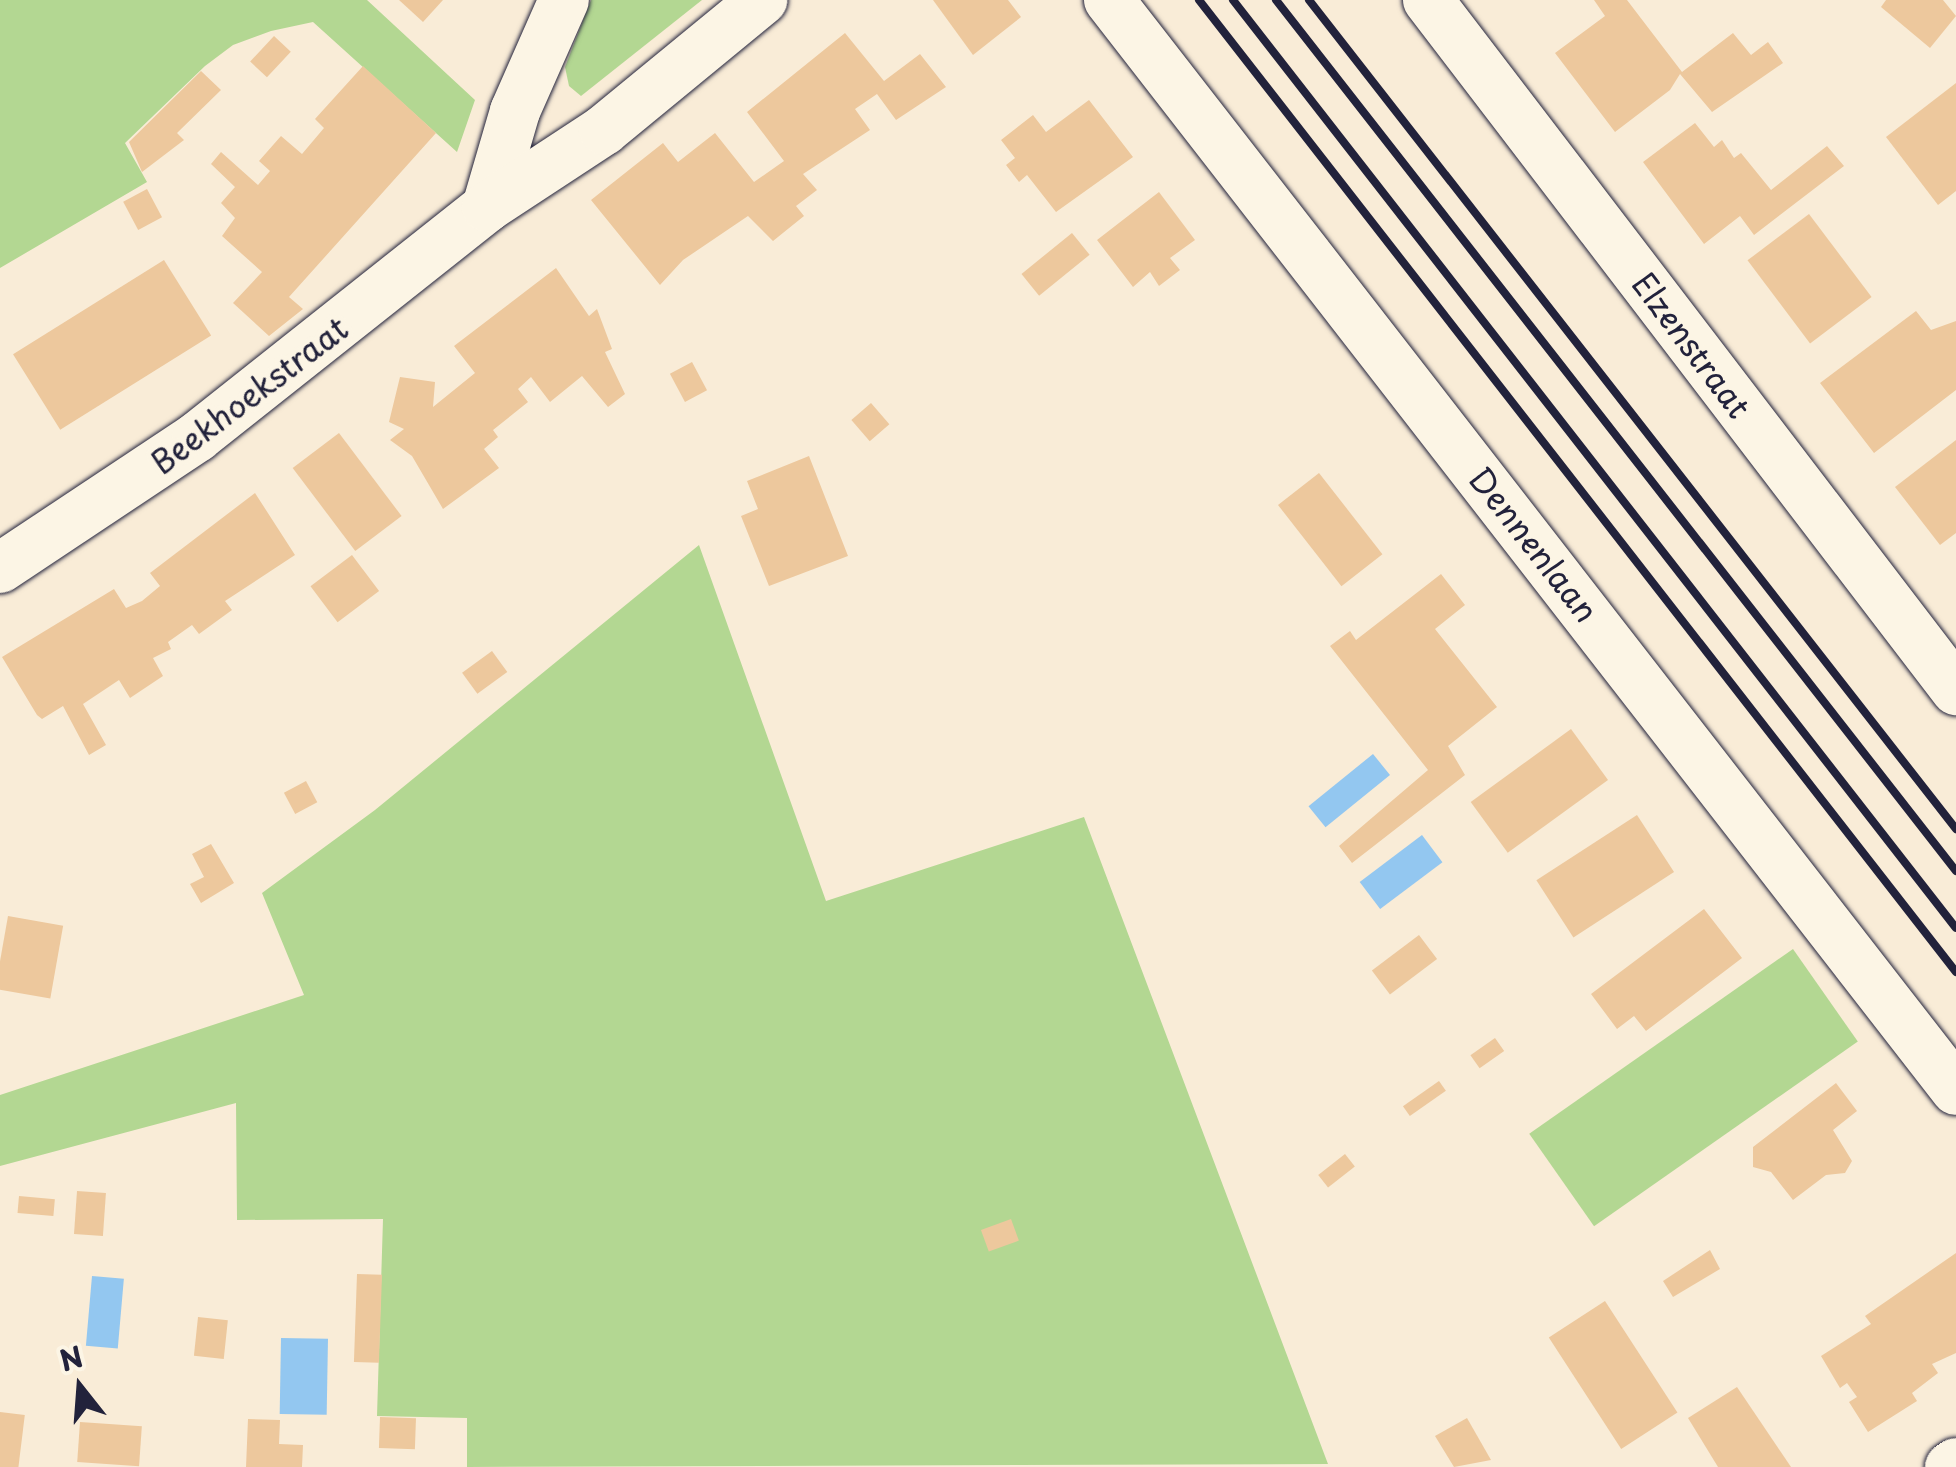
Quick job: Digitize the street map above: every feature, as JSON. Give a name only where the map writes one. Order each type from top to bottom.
[{"type":"street","points":[[487,207],[515,111],[564,0]]},
{"type":"street","name":"Beekhoekstraat","points":[[0,568],[197,437],[487,207],[604,130],[762,0]]},
{"type":"street","name":"Dennenlaan","points":[[1109,0],[1956,1090]]},
{"type":"street","name":"Elzenstraat","points":[[1428,0],[1956,690]]},
{"type":"street","points":[[1950,1467],[1956,1463]]},
{"type":"green space","points":[[0,0],[367,0],[475,100],[457,152],[313,22],[271,31],[233,45],[205,66],[125,143],[147,182],[0,268]]},
{"type":"green space","points":[[591,0],[702,0],[581,96],[569,86],[565,67]]},
{"type":"green space","points":[[699,545],[826,901],[1084,817],[1328,1464],[467,1467],[467,1418],[377,1416],[383,1219],[237,1220],[236,1103],[0,1166],[0,1095],[304,995],[262,893],[375,810]]},
{"type":"green space","points":[[1793,949],[1858,1042],[1594,1226],[1529,1134]]},
{"type":"water","points":[[1373,754],[1390,775],[1325,827],[1308,806]]},
{"type":"water","points":[[1422,835],[1442,862],[1380,909],[1360,882]]},
{"type":"water","points":[[92,1276],[124,1279],[118,1349],[86,1346]]},
{"type":"water","points":[[281,1338],[328,1339],[327,1415],[280,1414]]},
{"type":"building","points":[[399,0],[443,0],[423,22]]},
{"type":"building","points":[[933,0],[1008,0],[1021,17],[973,55]]},
{"type":"building","points":[[1594,0],[1627,0],[1682,72],[1733,33],[1751,55],[1768,42],[1783,63],[1712,112],[1680,74],[1670,90],[1615,132],[1555,53],[1605,16]]},
{"type":"building","points":[[1886,0],[1943,0],[1956,16],[1930,48],[1881,7]]},
{"type":"building","points":[[845,33],[884,81],[920,54],[946,87],[896,120],[877,94],[855,109],[870,130],[803,174],[817,190],[796,206],[804,216],[773,241],[748,216],[683,260],[660,285],[591,200],[663,143],[678,162],[715,133],[754,182],[784,161],[747,112]]},
{"type":"building","points":[[274,36],[291,52],[267,77],[250,62]]},
{"type":"building","points":[[363,66],[436,133],[289,297],[303,309],[269,336],[233,303],[262,272],[222,236],[235,218],[221,203],[235,187],[211,164],[221,152],[258,185],[270,171],[259,161],[281,136],[302,154],[324,128],[315,119]]},
{"type":"building","points":[[201,71],[221,90],[177,133],[184,140],[142,172],[129,142]]},
{"type":"building","points":[[1956,83],[1956,191],[1938,205],[1886,137]]},
{"type":"building","points":[[1089,100],[1133,157],[1056,212],[1027,175],[1019,182],[1006,165],[1015,158],[1001,140],[1033,115],[1046,132]]},
{"type":"building","points":[[1695,123],[1714,147],[1722,140],[1734,158],[1741,153],[1771,190],[1827,146],[1844,166],[1754,235],[1740,216],[1704,244],[1643,162]]},
{"type":"building","points":[[147,189],[162,217],[138,230],[123,202]]},
{"type":"building","points":[[1159,192],[1195,240],[1170,258],[1180,270],[1159,286],[1150,272],[1133,287],[1097,240]]},
{"type":"building","points":[[1809,214],[1872,297],[1810,343],[1748,260]]},
{"type":"building","points":[[1072,233],[1090,255],[1039,296],[1021,274]]},
{"type":"building","points":[[164,260],[211,335],[60,430],[13,354]]},
{"type":"building","points":[[556,268],[589,316],[597,309],[612,349],[605,352],[625,394],[608,407],[582,376],[550,402],[531,377],[518,389],[528,402],[493,430],[498,437],[484,449],[499,468],[443,509],[412,456],[390,440],[404,429],[389,422],[400,377],[435,382],[433,407],[475,373],[454,346]]},
{"type":"building","points":[[1916,311],[1931,330],[1956,321],[1956,390],[1874,453],[1820,383]]},
{"type":"building","points":[[692,362],[707,390],[685,402],[670,374]]},
{"type":"building","points":[[871,403],[889,424],[870,441],[851,420]]},
{"type":"building","points":[[339,433],[402,516],[355,551],[293,468]]},
{"type":"building","points":[[1956,440],[1956,533],[1940,545],[1895,487]]},
{"type":"building","points":[[809,456],[848,556],[769,586],[741,516],[758,509],[747,481]]},
{"type":"building","points":[[1319,473],[1382,554],[1341,586],[1278,505]]},
{"type":"building","points":[[255,493],[295,555],[225,601],[232,610],[199,634],[192,625],[168,642],[171,649],[153,658],[163,676],[130,698],[119,680],[83,704],[106,745],[89,755],[63,706],[42,719],[37,715],[2,657],[114,589],[126,608],[142,601],[160,586],[150,573]]},
{"type":"building","points":[[352,555],[379,591],[338,622],[310,586]]},
{"type":"building","points":[[1441,574],[1465,605],[1435,629],[1497,707],[1448,746],[1465,775],[1352,863],[1339,846],[1428,770],[1330,646],[1350,631],[1356,640]]},
{"type":"building","points":[[492,651],[507,672],[477,694],[462,673]]},
{"type":"building","points":[[1571,729],[1608,780],[1508,853],[1471,802]]},
{"type":"building","points":[[306,781],[317,802],[295,814],[284,793]]},
{"type":"building","points":[[1637,815],[1674,872],[1573,937],[1536,880]]},
{"type":"building","points":[[211,844],[234,883],[201,903],[190,884],[204,877],[192,854]]},
{"type":"building","points":[[1704,909],[1742,958],[1646,1031],[1634,1016],[1617,1029],[1591,994]]},
{"type":"building","points":[[8,916],[63,926],[50,999],[0,990],[0,961]]},
{"type":"building","points":[[1419,935],[1437,959],[1390,994],[1372,971]]},
{"type":"building","points":[[1495,1038],[1504,1051],[1480,1068],[1470,1055]]},
{"type":"building","points":[[1439,1081],[1446,1091],[1410,1116],[1403,1106]]},
{"type":"building","points":[[1836,1083],[1857,1111],[1833,1130],[1852,1161],[1845,1173],[1826,1175],[1793,1200],[1771,1172],[1753,1167],[1753,1147]]},
{"type":"building","points":[[1345,1154],[1355,1167],[1328,1188],[1318,1175]]},
{"type":"building","points":[[77,1191],[106,1193],[103,1236],[74,1234]]},
{"type":"building","points":[[19,1196],[55,1199],[53,1216],[18,1213]]},
{"type":"building","points":[[1011,1219],[1019,1241],[989,1252],[981,1230]]},
{"type":"building","points":[[1710,1250],[1720,1269],[1673,1297],[1663,1281]]},
{"type":"building","points":[[1956,1253],[1956,1353],[1932,1364],[1938,1373],[1912,1393],[1917,1401],[1868,1432],[1849,1402],[1857,1397],[1847,1383],[1840,1388],[1821,1356],[1871,1324],[1865,1316]]},
{"type":"building","points":[[357,1274],[382,1275],[379,1363],[354,1362]]},
{"type":"building","points":[[1605,1301],[1677,1413],[1621,1449],[1549,1337]]},
{"type":"building","points":[[198,1317],[228,1320],[224,1359],[194,1356]]},
{"type":"building","points":[[1737,1387],[1791,1467],[1718,1467],[1688,1418]]},
{"type":"building","points":[[0,1412],[25,1415],[18,1467],[0,1467]]},
{"type":"building","points":[[380,1417],[416,1418],[415,1449],[379,1448]]},
{"type":"building","points":[[1467,1418],[1491,1460],[1454,1467],[1435,1436]]},
{"type":"building","points":[[248,1419],[280,1420],[279,1444],[303,1445],[302,1467],[246,1467]]},
{"type":"building","points":[[80,1422],[142,1426],[139,1466],[77,1462]]},
{"type":"railway","points":[[1199,0],[1956,972]]},
{"type":"railway","points":[[1233,0],[1956,928]]},
{"type":"railway","points":[[1276,0],[1956,871]]},
{"type":"railway","points":[[1309,0],[1956,829]]}]
